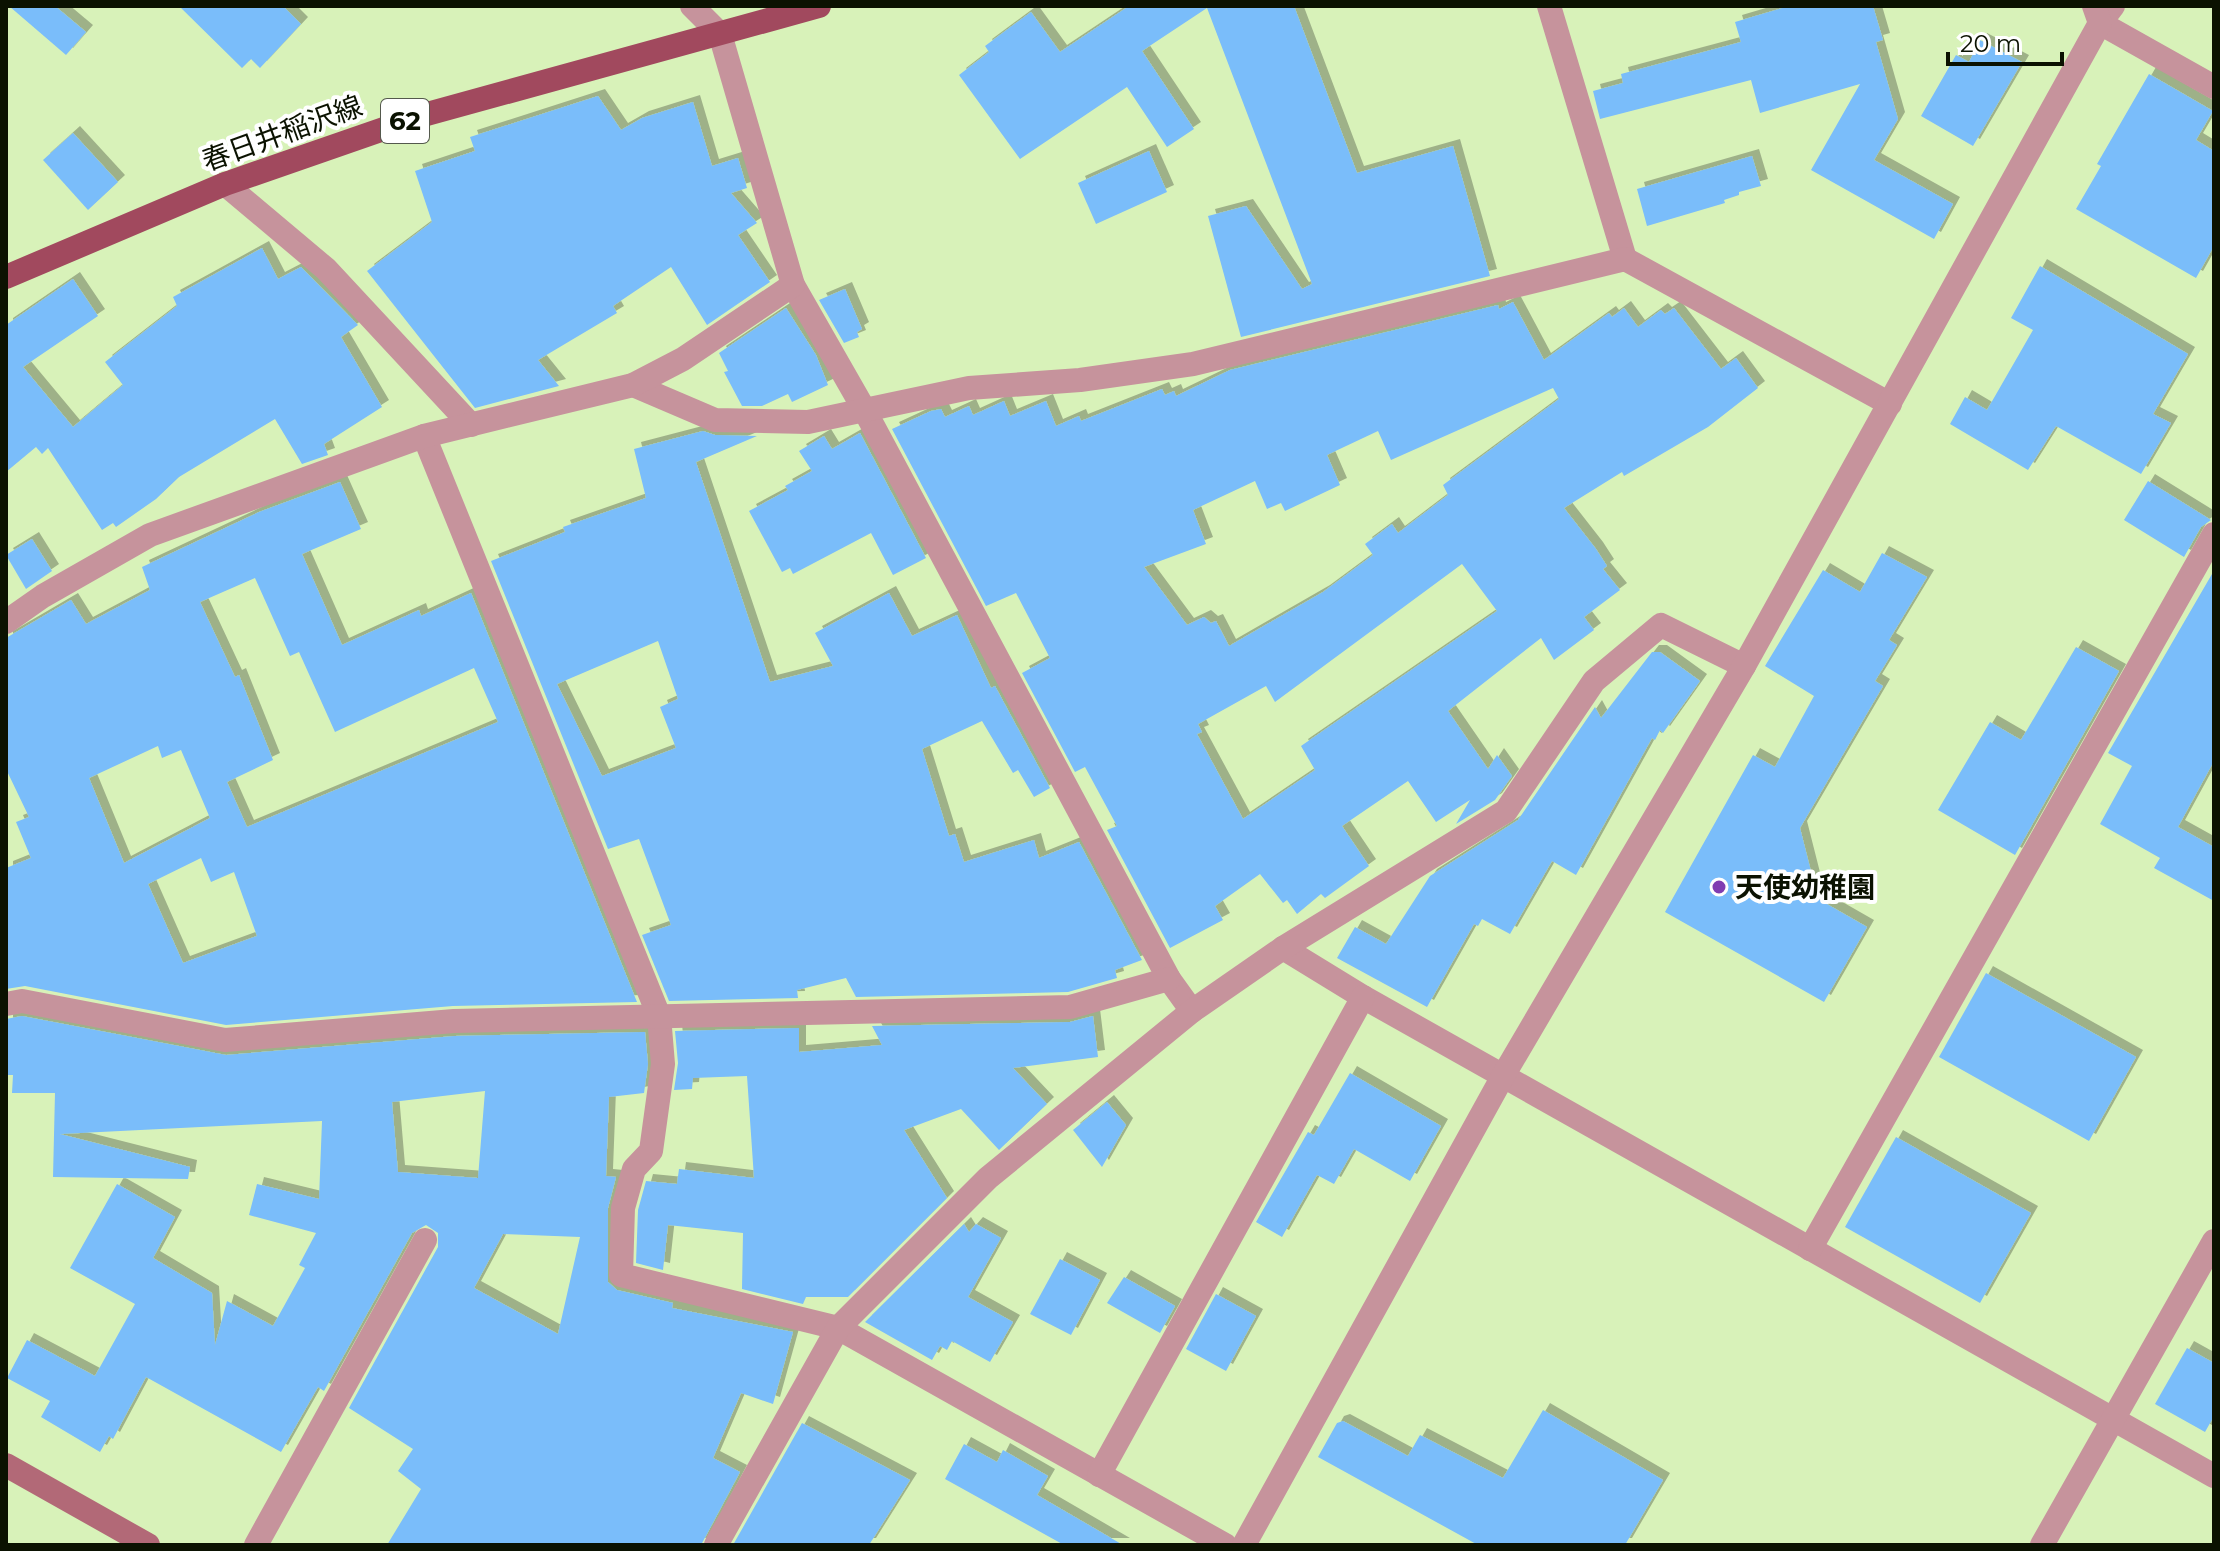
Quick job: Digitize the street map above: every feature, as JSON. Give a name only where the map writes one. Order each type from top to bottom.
[{"type":"main road","name":"春日井稲沢線","points":[[6,277],[225,184],[427,114],[819,6]]},
{"type":"main road","points":[[6,1465],[148,1545]]},
{"type":"street","points":[[692,6],[720,34],[793,285],[865,411],[1169,979],[1192,1011]]},
{"type":"street","points":[[1549,6],[1625,259]]},
{"type":"street","points":[[1244,1545],[1503,1076],[1744,666],[2102,12],[2214,87]]},
{"type":"street","points":[[225,184],[326,269],[471,425]]},
{"type":"street","points":[[633,385],[715,420],[808,422],[969,388],[1080,380],[1193,364],[1625,259],[1890,404]]},
{"type":"street","points":[[6,622],[43,596],[150,535],[424,436],[633,385],[683,359],[793,285]]},
{"type":"street","points":[[424,436],[659,1016],[663,1064],[651,1151],[634,1169],[623,1208],[621,1275],[838,1328],[1225,1545]]},
{"type":"street","points":[[1810,1249],[2214,534]]},
{"type":"street","points":[[716,1545],[838,1328],[988,1178],[1192,1011],[1283,948],[1506,811],[1594,681],[1661,625],[1744,666]]},
{"type":"street","points":[[1283,948],[1363,997],[2214,1476]]},
{"type":"street","points":[[6,1004],[22,1001],[225,1040],[454,1021],[1070,1007],[1169,979]]},
{"type":"street","points":[[1099,1475],[1363,997]]},
{"type":"street","points":[[256,1545],[425,1240]]},
{"type":"street","points":[[2042,1545],[2214,1241]]},
{"type":"building","points":[[9,6],[55,6],[86,32],[66,55]]},
{"type":"building","points":[[179,6],[283,6],[301,24],[260,68],[251,59],[242,68]]},
{"type":"building","points":[[1129,6],[1294,6],[1357,173],[1453,146],[1490,276],[1241,337],[1208,216],[1246,206],[1302,289],[1312,284],[1207,8],[1142,51],[1194,129],[1167,147],[1127,87],[1020,159],[959,75],[989,52],[985,46],[1031,12],[1060,52]]},
{"type":"building","points":[[1789,6],[1873,6],[1883,40],[1876,42],[1898,119],[1874,160],[1953,204],[1934,239],[1811,170],[1860,84],[1760,113],[1751,80],[1600,119],[1593,91],[1623,83],[1621,74],[1741,42],[1735,22]]},
{"type":"building","points":[[1980,40],[2022,62],[1973,146],[1921,116],[1956,55],[1969,62]]},
{"type":"building","points":[[2149,74],[2213,111],[2196,140],[2214,151],[2214,246],[2196,278],[2076,209],[2101,166],[2097,164]]},
{"type":"building","points":[[598,96],[621,130],[642,118],[693,102],[712,166],[738,158],[747,188],[731,193],[757,223],[738,235],[770,282],[707,325],[671,267],[613,306],[617,313],[538,360],[559,386],[475,408],[367,271],[432,222],[415,171],[475,151],[470,137]]},
{"type":"building","points":[[73,133],[118,182],[88,210],[43,160]]},
{"type":"building","points":[[1149,151],[1167,192],[1096,224],[1078,183]]},
{"type":"building","points":[[1752,156],[1761,186],[1739,192],[1739,195],[1724,200],[1725,203],[1647,226],[1637,189]]},
{"type":"building","points":[[262,248],[278,279],[301,267],[358,325],[341,337],[382,407],[324,444],[328,455],[302,464],[275,419],[179,477],[156,499],[116,527],[113,523],[102,530],[48,448],[42,454],[36,447],[6,472],[6,325],[73,279],[98,316],[23,367],[73,427],[123,385],[105,362],[177,306],[173,297]]},
{"type":"building","points":[[2040,266],[2188,354],[2153,414],[2171,423],[2141,474],[2056,426],[2028,470],[1950,424],[1965,397],[1987,410],[2033,330],[2011,318]]},
{"type":"building","points":[[845,289],[862,329],[857,332],[859,337],[844,343],[819,300]]},
{"type":"building","points":[[1513,302],[1544,360],[1609,313],[1612,317],[1624,308],[1638,327],[1661,310],[1665,314],[1674,308],[1721,369],[1736,358],[1758,388],[1708,427],[1624,476],[1622,472],[1564,508],[1596,549],[1607,566],[1603,569],[1620,590],[1584,617],[1594,630],[1554,660],[1541,638],[1448,711],[1488,769],[1497,755],[1512,776],[1495,800],[1456,824],[1470,800],[1436,822],[1408,781],[1342,826],[1369,866],[1325,898],[1321,894],[1297,914],[1287,900],[1283,903],[1260,874],[1215,906],[1223,920],[1170,948],[1107,830],[1117,826],[1085,767],[1075,772],[1022,673],[1050,658],[1016,593],[986,606],[892,429],[931,411],[941,409],[945,417],[969,406],[973,415],[1004,401],[1010,416],[1046,401],[1056,426],[1079,416],[1081,421],[1162,389],[1165,395],[1174,391],[1176,396],[1230,370],[1498,305],[1499,309]],"holes":[[[1553,388],[1559,399],[1443,485],[1448,495],[1398,533],[1392,524],[1365,544],[1373,555],[1323,592],[1229,646],[1216,621],[1211,623],[1204,617],[1187,625],[1144,567],[1206,544],[1193,510],[1255,481],[1267,509],[1281,503],[1285,511],[1340,485],[1327,455],[1378,431],[1391,460]],[[1462,564],[1497,611],[1301,746],[1315,770],[1243,819],[1197,734],[1202,732],[1198,724],[1266,686],[1275,702]]]},
{"type":"building","points":[[786,308],[816,355],[828,385],[792,402],[788,394],[762,406],[742,406],[724,372],[728,371],[719,353]]},
{"type":"building","points":[[703,431],[715,435],[757,436],[696,462],[770,682],[833,666],[815,633],[889,593],[912,636],[957,615],[991,688],[995,686],[1050,788],[1034,797],[1018,770],[1013,773],[982,721],[922,749],[949,836],[955,834],[964,862],[1034,840],[1039,858],[1079,842],[1142,960],[1115,970],[1117,978],[1068,992],[856,997],[846,978],[797,990],[798,998],[669,1001],[642,935],[671,925],[639,839],[608,849],[491,561],[565,532],[563,527],[646,498],[634,449]],"holes":[[[658,641],[678,699],[660,707],[676,748],[602,776],[557,684]]]},
{"type":"building","points":[[860,433],[926,558],[893,575],[871,533],[793,574],[790,568],[782,572],[749,511],[788,490],[785,486],[812,471],[799,451],[824,436],[832,449]]},
{"type":"building","points":[[2148,481],[2211,520],[2201,527],[2184,557],[2124,520]]},
{"type":"building","points":[[340,482],[361,529],[302,554],[342,645],[419,610],[421,616],[471,593],[637,1002],[453,1006],[226,1025],[25,986],[6,989],[6,868],[31,858],[16,822],[29,817],[6,769],[6,638],[71,600],[86,624],[150,590],[142,567],[259,512]],"holes":[[[255,578],[290,656],[299,652],[335,732],[474,668],[498,722],[247,827],[227,782],[273,760],[239,675],[235,677],[200,602]],[[158,746],[162,758],[181,750],[210,818],[124,863],[89,778]],[[201,858],[211,882],[234,872],[257,936],[183,963],[148,884]]]},
{"type":"building","points":[[32,539],[52,571],[26,589],[6,555]]},
{"type":"building","points":[[1882,553],[1927,577],[1889,640],[1897,645],[1875,681],[1883,686],[1800,828],[1818,899],[1867,927],[1824,1002],[1665,912],[1753,755],[1775,767],[1814,696],[1765,666],[1823,570],[1860,592]]},
{"type":"building","points":[[2214,564],[2214,761],[2178,827],[2214,847],[2214,901],[2154,868],[2160,858],[2100,824],[2132,766],[2108,753],[2212,574]]},
{"type":"building","points":[[2076,647],[2119,671],[2015,855],[1938,810],[1990,722],[2021,740]]},
{"type":"building","points":[[1652,652],[1660,652],[1700,681],[1663,733],[1660,730],[1655,740],[1652,738],[1576,875],[1552,861],[1510,934],[1482,919],[1478,926],[1474,924],[1427,1007],[1337,958],[1355,927],[1386,944],[1430,876],[1518,820],[1595,707],[1601,718]]},
{"type":"building","points":[[1986,973],[2136,1057],[2089,1141],[1939,1057]]},
{"type":"building","points":[[22,1016],[226,1055],[455,1036],[645,1032],[648,1064],[644,1093],[609,1097],[606,1176],[616,1177],[608,1208],[608,1282],[617,1290],[673,1303],[672,1308],[793,1332],[773,1404],[741,1393],[713,1458],[740,1472],[701,1545],[387,1545],[421,1489],[398,1471],[413,1449],[349,1408],[438,1247],[438,1233],[426,1225],[412,1233],[324,1391],[318,1387],[281,1452],[146,1377],[113,1439],[109,1436],[100,1452],[41,1417],[50,1401],[7,1378],[27,1340],[95,1376],[135,1304],[70,1268],[117,1184],[175,1217],[153,1258],[212,1293],[215,1345],[227,1301],[273,1326],[305,1268],[299,1265],[316,1233],[249,1215],[257,1184],[319,1199],[322,1121],[60,1134],[190,1167],[188,1179],[53,1177],[55,1093],[12,1093],[13,1075],[6,1075],[6,1019]],"holes":[[[485,1091],[478,1178],[398,1172],[392,1102]],[[503,1234],[580,1237],[558,1334],[474,1288]]]},
{"type":"building","points":[[1093,1016],[1098,1057],[1013,1068],[1047,1104],[999,1150],[961,1109],[904,1130],[947,1198],[848,1297],[806,1297],[803,1304],[742,1289],[743,1233],[668,1225],[663,1270],[636,1263],[638,1210],[646,1181],[677,1184],[679,1169],[754,1178],[747,1076],[693,1078],[692,1089],[674,1090],[678,1063],[675,1031],[799,1028],[799,1052],[882,1045],[872,1026],[1070,1022]]},
{"type":"building","points":[[1350,1073],[1441,1126],[1410,1181],[1354,1149],[1334,1184],[1317,1175],[1282,1237],[1256,1222],[1308,1132],[1314,1135]]},
{"type":"building","points":[[1107,1102],[1126,1125],[1102,1167],[1073,1130]]},
{"type":"building","points":[[1896,1137],[2031,1213],[1980,1303],[1845,1227]]},
{"type":"building","points":[[964,1224],[969,1232],[976,1224],[1001,1238],[968,1297],[1013,1322],[990,1362],[952,1341],[947,1350],[940,1346],[932,1360],[865,1322]]},
{"type":"building","points":[[1060,1259],[1100,1280],[1071,1335],[1030,1314]]},
{"type":"building","points":[[1124,1277],[1175,1306],[1160,1333],[1107,1303]]},
{"type":"building","points":[[1216,1294],[1256,1316],[1226,1371],[1186,1349]]},
{"type":"building","points":[[2187,1348],[2214,1363],[2214,1416],[2205,1432],[2155,1404]]},
{"type":"building","points":[[1543,1410],[1663,1480],[1625,1545],[1478,1545],[1318,1457],[1337,1423],[1343,1421],[1408,1456],[1420,1435],[1503,1478]]},
{"type":"building","points":[[802,1423],[910,1480],[869,1545],[733,1545]]},
{"type":"building","points":[[964,1444],[997,1462],[1003,1450],[1048,1476],[1037,1495],[1123,1545],[1064,1545],[945,1479]]},
{"type":"place","name":"天使幼稚園","points":[[1719,887]]}]
